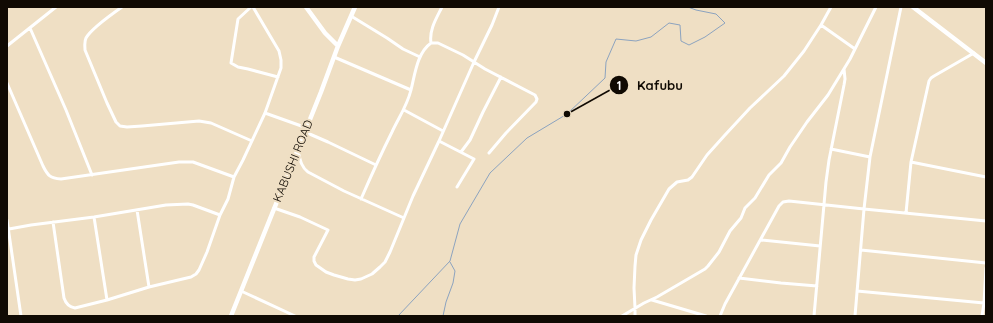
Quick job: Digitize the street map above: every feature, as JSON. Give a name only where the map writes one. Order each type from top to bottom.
[{"type":"main road","points":[[306,7],[325,33],[338,46]]},
{"type":"main road","name":"KABUSHI ROAD","points":[[231,316],[298,151],[338,46],[356,7]]},
{"type":"main road","points":[[913,7],[986,63]]},
{"type":"street","points":[[7,46],[56,7]]},
{"type":"street","points":[[122,7],[98,26],[86,38],[84,43],[85,50],[116,122],[120,126],[127,127],[199,121],[211,123],[252,141]]},
{"type":"street","points":[[53,222],[64,298],[65,302],[71,308],[108,300],[149,287],[191,277],[196,274],[207,252],[220,215],[228,199],[234,177],[265,113],[278,77],[281,68],[282,60],[279,51],[252,7],[238,19],[231,63],[238,67],[278,77]]},
{"type":"street","points":[[431,43],[430,36],[432,28],[442,7]]},
{"type":"street","points":[[274,208],[300,217],[328,230],[314,256],[316,265],[326,272],[355,280],[372,274],[385,262],[413,196],[499,7]]},
{"type":"street","points":[[635,316],[634,266],[636,255],[641,240],[651,220],[669,190],[677,182],[688,180],[692,177],[707,155],[720,140],[742,116],[784,76],[804,51],[831,7]]},
{"type":"street","points":[[622,316],[652,300],[708,266],[719,252],[730,231],[741,218],[745,208],[755,198],[770,175],[781,163],[807,122],[822,104],[844,69],[876,7]]},
{"type":"street","points":[[854,316],[870,157],[902,7]]},
{"type":"street","points":[[351,16],[403,49],[420,57]]},
{"type":"street","points":[[821,25],[855,49]]},
{"type":"street","points":[[30,28],[66,110],[92,175]]},
{"type":"street","points":[[360,199],[404,110],[420,57],[431,43],[438,43],[464,55],[474,62],[534,94],[537,99],[536,102],[489,153]]},
{"type":"street","points":[[906,213],[911,162],[929,81],[934,76],[974,54]]},
{"type":"street","points":[[334,57],[411,90]]},
{"type":"street","points":[[814,316],[826,182],[845,79],[844,69]]},
{"type":"street","points":[[461,152],[470,140],[501,77]]},
{"type":"street","points":[[7,82],[47,174],[53,178],[61,179],[179,162],[193,162],[234,177]]},
{"type":"street","points":[[404,110],[443,131]]},
{"type":"street","points":[[265,113],[306,130],[376,165]]},
{"type":"street","points":[[439,141],[474,160],[457,187]]},
{"type":"street","points":[[831,149],[870,157]]},
{"type":"street","points":[[298,151],[301,164],[304,169],[360,199],[404,218]]},
{"type":"street","points":[[911,162],[986,177]]},
{"type":"street","points":[[720,316],[779,206],[783,202],[789,201],[986,221]]},
{"type":"street","points":[[9,229],[166,205],[188,204],[220,215]]},
{"type":"street","points":[[137,210],[149,287]]},
{"type":"street","points":[[94,217],[108,300]]},
{"type":"street","points":[[7,220],[21,316]]},
{"type":"street","points":[[761,240],[820,246]]},
{"type":"street","points":[[861,250],[986,263]]},
{"type":"street","points":[[982,316],[986,287],[986,268]]},
{"type":"street","points":[[740,278],[817,286]]},
{"type":"street","points":[[241,291],[295,316]]},
{"type":"street","points":[[857,292],[984,303]]},
{"type":"street","points":[[652,300],[706,316]]},
{"type":"waterway","points":[[398,316],[450,261],[460,224],[490,173],[527,138],[567,114],[605,78],[606,62],[616,39],[636,41],[651,37],[669,23],[680,25],[681,41],[689,45],[705,37],[725,23],[716,14],[688,7]]},
{"type":"waterway","points":[[443,316],[455,271],[450,262]]},
{"type":"place","name":"Kafubu","points":[[567,114]]}]
